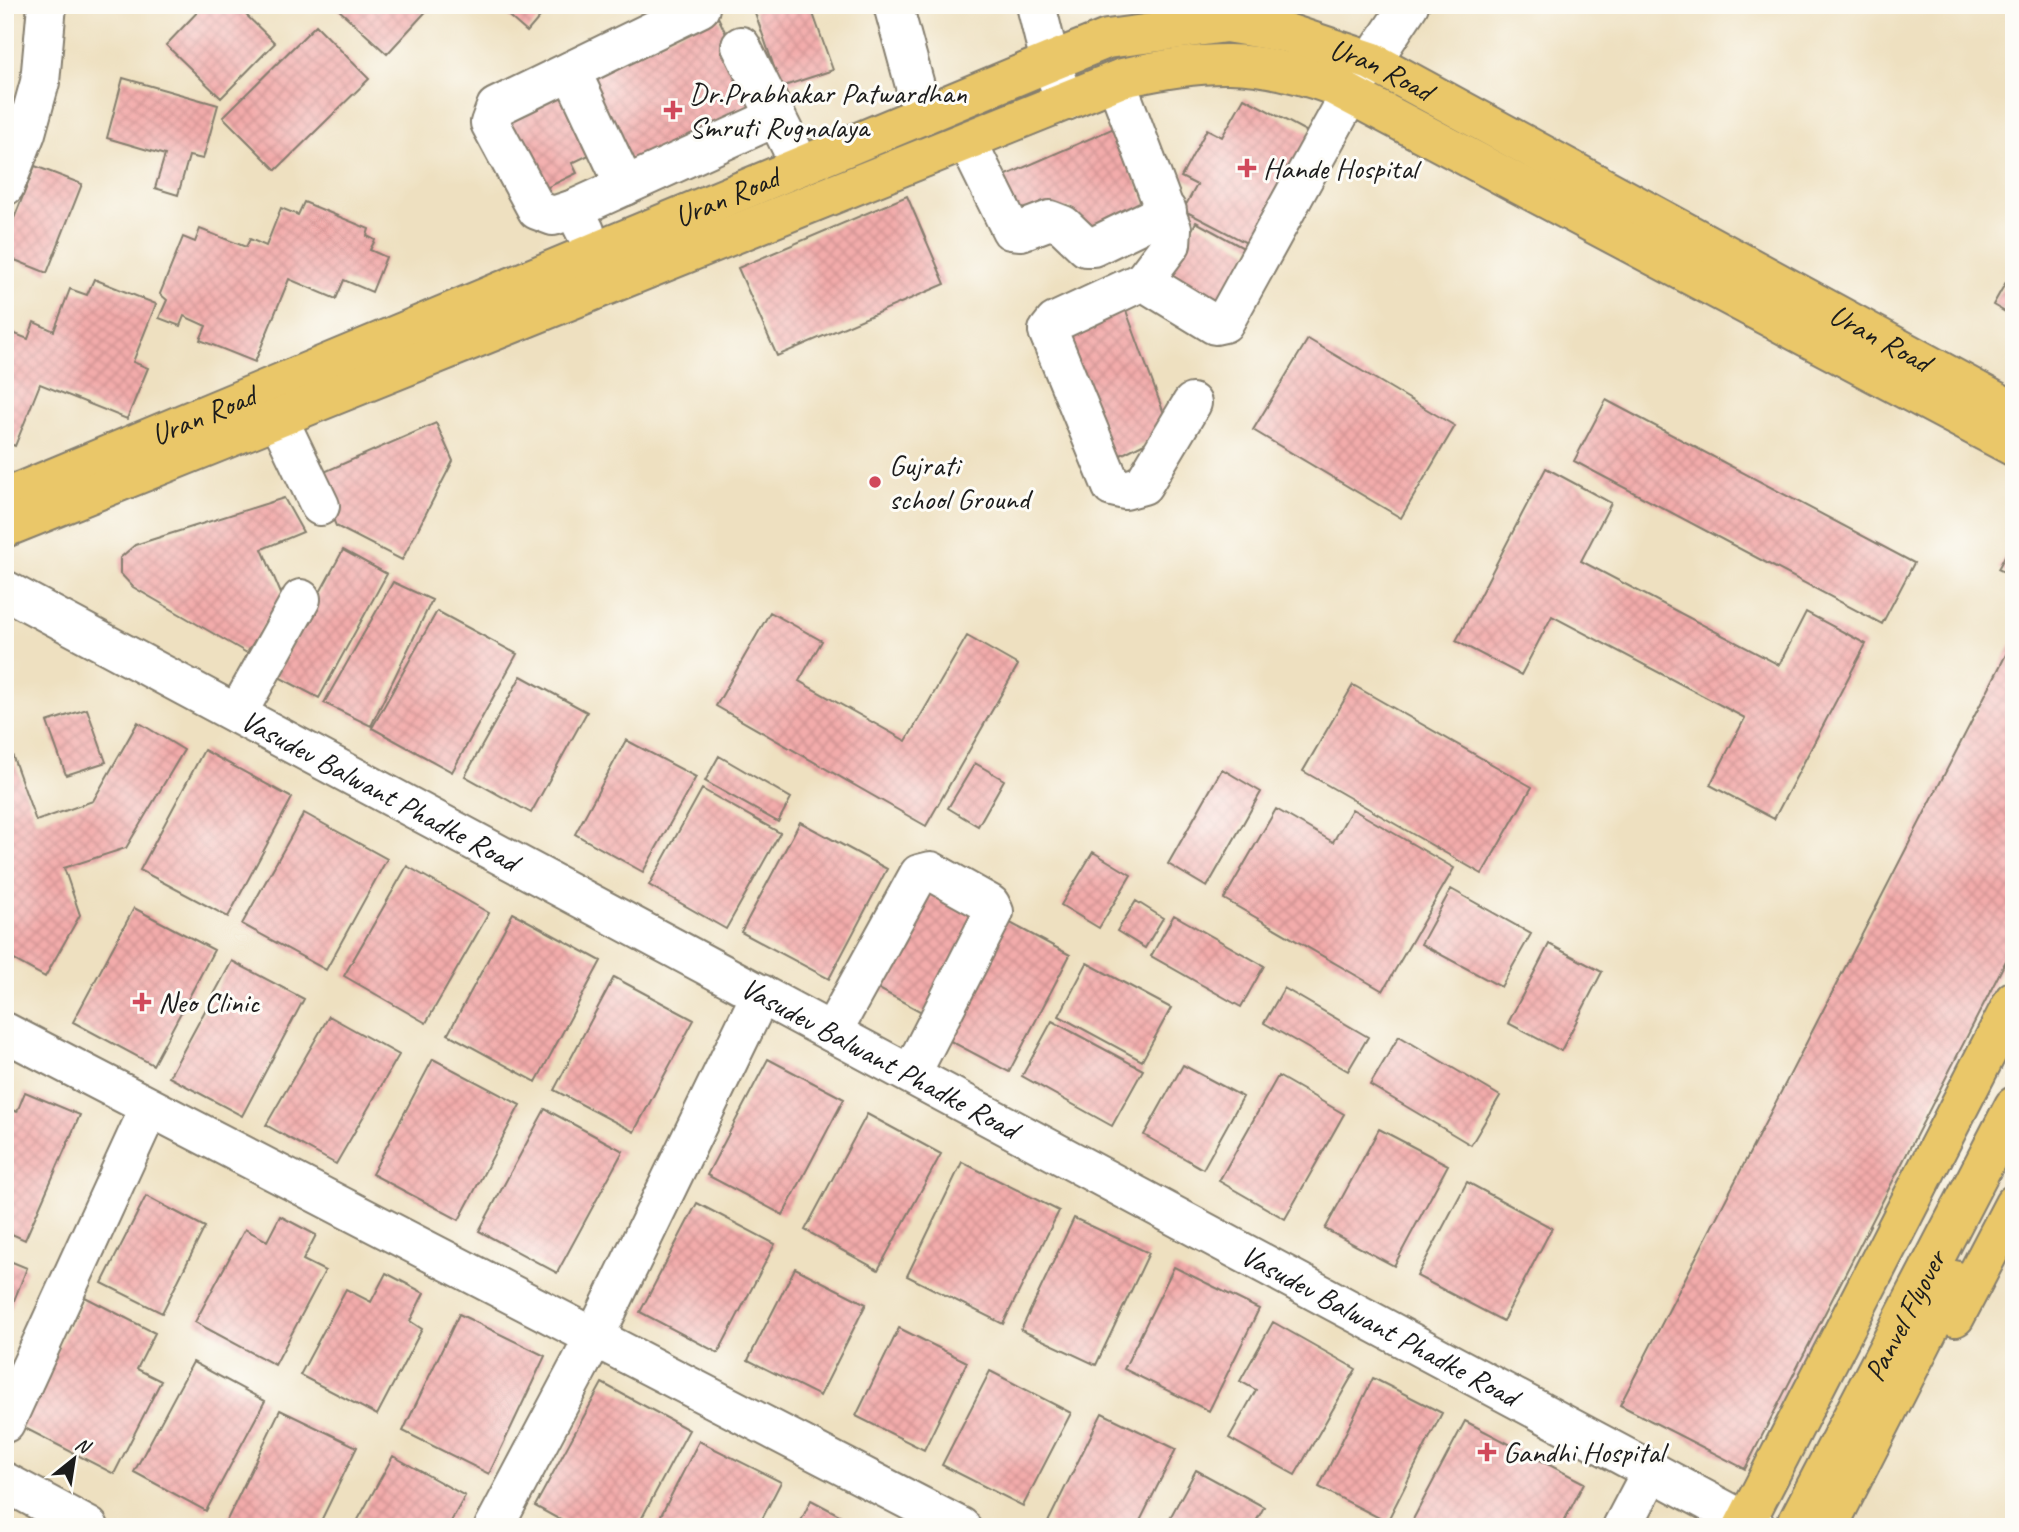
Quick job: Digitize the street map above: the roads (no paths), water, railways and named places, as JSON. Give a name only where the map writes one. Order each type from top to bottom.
[{"type":"main road","name":"Uran Road","points":[[5,498],[1050,62],[1107,40],[1226,23],[1287,33],[1371,61],[2014,411]]},
{"type":"main road","name":"Uran Road","points":[[5,528],[1116,81],[1185,65],[1242,63],[1290,70],[1350,94],[2014,447]]},
{"type":"main road","points":[[1748,1525],[2014,1000]]},
{"type":"main road","name":"Panvel Flyover","points":[[1795,1527],[2014,1106]]},
{"type":"main road","name":"Panvel Flyover","points":[[1828,1527],[2014,1163]]},
{"type":"main road","points":[[1847,1527],[2014,1204]]},
{"type":"street","points":[[5,186],[20,97],[40,82],[47,5]]},
{"type":"street","points":[[893,5],[923,115]]},
{"type":"street","points":[[1036,5],[1050,62],[1066,101]]},
{"type":"street","points":[[1143,281],[1215,325],[1224,323],[1350,94],[1409,5]]},
{"type":"street","points":[[700,8],[496,107],[490,122],[537,210],[553,216],[574,209],[776,117]]},
{"type":"street","points":[[741,46],[800,165]]},
{"type":"street","points":[[571,71],[640,179],[675,219],[690,253]]},
{"type":"street","points":[[1116,81],[1167,211],[1172,229],[1171,244],[1143,281],[1055,322],[1048,331],[1112,487],[1125,489],[1143,485],[1192,403]]},
{"type":"street","points":[[967,142],[1011,230],[1021,231],[1050,220],[1063,225],[1086,247],[1093,247],[1167,211]]},
{"type":"street","points":[[574,209],[595,252]]},
{"type":"street","points":[[279,420],[320,506]]},
{"type":"street","name":"Vasudev Balwant Phadke Road","points":[[5,590],[1652,1470],[1748,1525]]},
{"type":"street","points":[[237,714],[301,599]]},
{"type":"street","points":[[832,1032],[919,874],[931,871],[990,904],[994,912],[911,1074]]},
{"type":"street","points":[[494,1527],[596,1336],[761,994]]},
{"type":"street","points":[[5,1032],[149,1109],[596,1336],[961,1527]]},
{"type":"street","points":[[5,1423],[149,1109]]},
{"type":"street","points":[[1622,1527],[1652,1470]]},
{"type":"street","points":[[5,1482],[89,1527]]},
{"type":"place","name":"Dr.Prabhakar Patwardhan Smruti Rugnalaya","points":[[673,110]]},
{"type":"place","name":"Hande Hospital","points":[[1247,168]]},
{"type":"place","name":"Gujrati school Ground","points":[[875,482]]},
{"type":"place","name":"Neo Clinic","points":[[142,1002]]},
{"type":"place","name":"Gandhi Hospital","points":[[1487,1452]]}]
